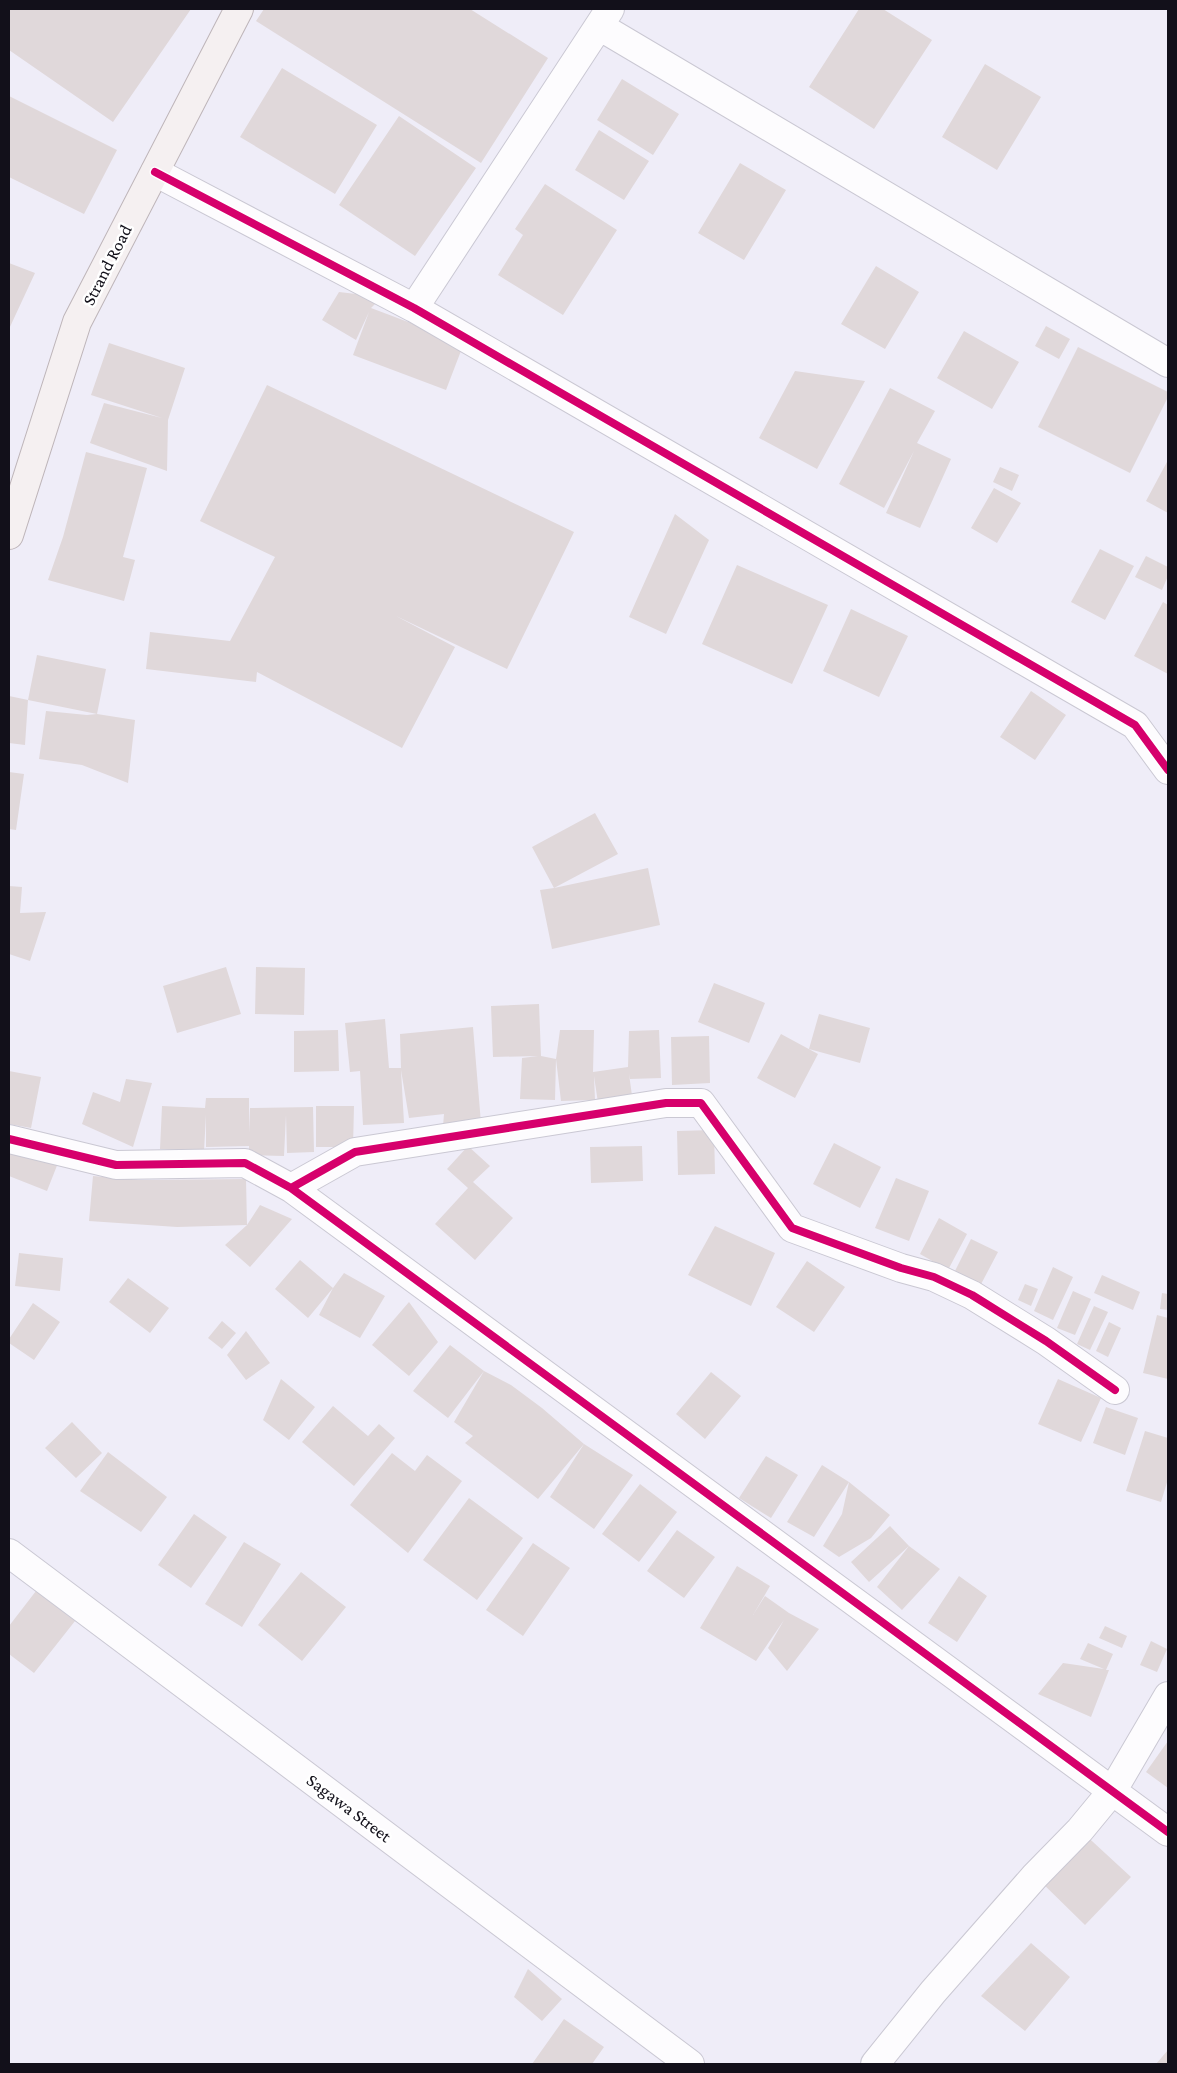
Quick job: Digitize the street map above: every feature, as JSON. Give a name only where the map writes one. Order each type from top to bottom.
[{"type":"main road","name":"Strand Road","points":[[9,535],[77,322],[239,9]]},
{"type":"street","points":[[414,308],[605,18],[1168,363]]},
{"type":"street","points":[[155,172],[414,308],[1135,725],[1168,770]]},
{"type":"street","points":[[292,1188],[355,1152],[666,1103],[701,1103],[792,1228],[901,1268],[934,1277],[972,1295],[1046,1341],[1114,1390]]},
{"type":"street","points":[[9,1139],[116,1165],[245,1164],[292,1188],[1114,1790],[1168,1832]]},
{"type":"street","name":"Sagawa Street","points":[[9,1552],[690,2064]]},
{"type":"street","points":[[875,2064],[933,1992],[1114,1790],[1168,1696]]},
{"type":"building","points":[[9,9],[191,9],[113,122],[9,50]]},
{"type":"building","points":[[264,9],[470,9],[548,58],[481,163],[256,21]]},
{"type":"building","points":[[859,9],[883,9],[932,40],[874,129],[809,87]]},
{"type":"building","points":[[985,64],[1041,97],[997,170],[942,137]]},
{"type":"building","points":[[282,68],[377,125],[335,194],[240,137]]},
{"type":"building","points":[[622,79],[679,114],[653,155],[597,120]]},
{"type":"building","points":[[9,96],[117,150],[84,214],[9,177]]},
{"type":"building","points":[[399,116],[476,168],[415,256],[339,205]]},
{"type":"building","points":[[599,130],[649,161],[624,200],[575,170]]},
{"type":"building","points":[[740,163],[786,190],[744,260],[698,233]]},
{"type":"building","points":[[545,184],[617,230],[563,315],[498,275],[523,235],[515,229]]},
{"type":"building","points":[[9,263],[35,273],[9,329]]},
{"type":"building","points":[[876,266],[919,292],[885,349],[841,324]]},
{"type":"building","points":[[339,292],[382,297],[371,308],[464,343],[446,390],[353,355],[369,312],[356,340],[322,320]]},
{"type":"building","points":[[1046,326],[1070,339],[1059,359],[1035,346]]},
{"type":"building","points":[[964,331],[1019,362],[992,409],[937,378]]},
{"type":"building","points":[[109,343],[185,368],[168,420],[167,471],[90,443],[104,403],[162,418],[91,395]]},
{"type":"building","points":[[1078,347],[1168,392],[1168,397],[1130,473],[1038,427]]},
{"type":"building","points":[[795,371],[865,381],[817,469],[759,438]]},
{"type":"building","points":[[267,385],[574,532],[507,669],[396,616],[455,647],[402,748],[257,672],[256,682],[146,669],[150,632],[230,641],[275,557],[200,521]]},
{"type":"building","points":[[890,388],[935,411],[917,443],[951,459],[920,528],[886,513],[914,451],[884,508],[839,484]]},
{"type":"building","points":[[86,452],[147,468],[123,557],[135,560],[124,601],[48,580],[63,537]]},
{"type":"building","points":[[1168,460],[1168,513],[1146,501]]},
{"type":"building","points":[[1000,467],[1019,475],[1012,491],[993,482]]},
{"type":"building","points":[[994,488],[1021,503],[997,543],[971,528]]},
{"type":"building","points":[[675,514],[709,540],[666,634],[629,617]]},
{"type":"building","points":[[1100,549],[1134,566],[1105,620],[1071,602]]},
{"type":"building","points":[[1146,556],[1168,567],[1168,576],[1162,590],[1135,577]]},
{"type":"building","points":[[737,565],[828,605],[792,684],[702,644]]},
{"type":"building","points":[[1163,602],[1168,605],[1168,674],[1134,656]]},
{"type":"building","points":[[851,609],[908,636],[879,697],[823,671]]},
{"type":"building","points":[[37,655],[106,669],[97,714],[28,700]]},
{"type":"building","points":[[1031,691],[1066,715],[1035,760],[1000,737]]},
{"type":"building","points":[[9,696],[28,700],[25,745],[9,743]]},
{"type":"building","points":[[46,711],[87,715],[97,714],[135,720],[128,783],[82,765],[39,759]]},
{"type":"building","points":[[9,772],[24,774],[16,830],[9,829]]},
{"type":"building","points":[[595,813],[618,854],[554,888],[532,847]]},
{"type":"building","points":[[648,868],[660,925],[552,949],[540,890]]},
{"type":"building","points":[[9,886],[22,887],[20,913],[46,912],[30,961],[9,954]]},
{"type":"building","points":[[226,967],[241,1014],[177,1033],[163,986]]},
{"type":"building","points":[[256,967],[305,968],[304,1015],[255,1014]]},
{"type":"building","points":[[714,983],[765,1003],[749,1043],[698,1022]]},
{"type":"building","points":[[539,1004],[541,1056],[556,1059],[555,1100],[520,1099],[522,1058],[538,1056],[493,1057],[491,1006]]},
{"type":"building","points":[[819,1014],[870,1028],[860,1063],[809,1049]]},
{"type":"building","points":[[385,1019],[389,1068],[401,1068],[400,1034],[473,1027],[481,1123],[443,1126],[444,1114],[409,1118],[401,1070],[404,1123],[363,1125],[360,1071],[350,1072],[345,1023]]},
{"type":"building","points":[[338,1030],[339,1071],[294,1072],[294,1031]]},
{"type":"building","points":[[560,1030],[594,1030],[593,1072],[628,1067],[629,1031],[659,1030],[661,1078],[630,1079],[629,1074],[634,1110],[600,1116],[594,1076],[595,1100],[561,1101],[556,1059]]},
{"type":"building","points":[[781,1034],[818,1054],[795,1098],[757,1078]]},
{"type":"building","points":[[709,1036],[710,1083],[672,1085],[671,1037]]},
{"type":"building","points":[[9,1071],[41,1077],[31,1128],[9,1124]]},
{"type":"building","points":[[126,1079],[152,1083],[133,1147],[82,1124],[93,1092],[120,1102]]},
{"type":"building","points":[[206,1098],[249,1098],[249,1133],[250,1108],[313,1107],[314,1152],[287,1153],[286,1115],[284,1156],[249,1155],[249,1146],[206,1147],[206,1115],[204,1151],[160,1149],[162,1106],[205,1108]]},
{"type":"building","points":[[316,1106],[354,1106],[353,1147],[316,1147]]},
{"type":"building","points":[[714,1130],[715,1174],[678,1175],[677,1131]]},
{"type":"building","points":[[834,1143],[881,1167],[860,1208],[813,1184]]},
{"type":"building","points":[[9,1145],[58,1163],[47,1191],[9,1176]]},
{"type":"building","points":[[468,1146],[490,1166],[473,1182],[513,1218],[475,1260],[435,1224],[468,1188],[447,1169]]},
{"type":"building","points":[[642,1146],[643,1181],[591,1183],[590,1147]]},
{"type":"building","points":[[93,1176],[140,1180],[246,1179],[247,1225],[177,1227],[89,1221]]},
{"type":"building","points":[[896,1178],[929,1191],[909,1241],[875,1228]]},
{"type":"building","points":[[260,1205],[292,1219],[250,1267],[225,1245],[247,1225]]},
{"type":"building","points":[[939,1218],[967,1234],[948,1270],[920,1254]]},
{"type":"building","points":[[715,1226],[775,1253],[751,1306],[688,1275]]},
{"type":"building","points":[[971,1239],[998,1252],[979,1288],[953,1275]]},
{"type":"building","points":[[19,1253],[63,1258],[60,1291],[15,1286]]},
{"type":"building","points":[[300,1260],[333,1288],[308,1318],[275,1289]]},
{"type":"building","points":[[807,1261],[845,1287],[814,1332],[776,1307]]},
{"type":"building","points":[[1053,1267],[1073,1277],[1053,1320],[1034,1311]]},
{"type":"building","points":[[344,1273],[385,1296],[360,1338],[319,1315],[333,1288]]},
{"type":"building","points":[[1102,1275],[1140,1292],[1133,1310],[1094,1293]]},
{"type":"building","points":[[128,1278],[169,1308],[150,1333],[109,1302]]},
{"type":"building","points":[[1025,1284],[1038,1289],[1031,1306],[1018,1300]]},
{"type":"building","points":[[1073,1291],[1091,1299],[1075,1335],[1057,1328]]},
{"type":"building","points":[[1162,1293],[1168,1294],[1168,1310],[1160,1309]]},
{"type":"building","points":[[409,1302],[438,1342],[409,1376],[372,1345]]},
{"type":"building","points":[[33,1303],[60,1322],[34,1360],[9,1343],[9,1339]]},
{"type":"building","points":[[1094,1306],[1108,1312],[1090,1350],[1077,1344]]},
{"type":"building","points":[[1157,1315],[1168,1318],[1168,1379],[1143,1373]]},
{"type":"building","points":[[222,1321],[236,1333],[222,1349],[208,1338]]},
{"type":"building","points":[[1109,1322],[1121,1328],[1108,1357],[1096,1351]]},
{"type":"building","points":[[246,1331],[270,1363],[246,1380],[227,1355]]},
{"type":"building","points":[[450,1345],[484,1371],[448,1418],[413,1391]]},
{"type":"building","points":[[484,1371],[511,1385],[542,1408],[584,1444],[538,1499],[465,1443],[473,1436],[454,1422]]},
{"type":"building","points":[[711,1372],[741,1396],[705,1439],[676,1414]]},
{"type":"building","points":[[281,1379],[315,1407],[289,1440],[263,1420]]},
{"type":"building","points":[[1058,1379],[1101,1398],[1081,1442],[1038,1424]]},
{"type":"building","points":[[333,1406],[368,1436],[379,1424],[395,1438],[354,1486],[302,1442]]},
{"type":"building","points":[[1106,1407],[1138,1418],[1125,1455],[1093,1443]]},
{"type":"building","points":[[72,1422],[102,1453],[76,1478],[45,1448]]},
{"type":"building","points":[[1145,1431],[1168,1438],[1168,1479],[1161,1502],[1126,1491]]},
{"type":"building","points":[[584,1444],[633,1475],[594,1529],[550,1497]]},
{"type":"building","points":[[108,1452],[167,1497],[141,1532],[80,1491]]},
{"type":"building","points":[[392,1453],[415,1471],[427,1455],[462,1481],[408,1553],[350,1505]]},
{"type":"building","points":[[766,1456],[798,1475],[771,1518],[739,1498]]},
{"type":"building","points":[[822,1465],[849,1482],[814,1537],[787,1522]]},
{"type":"building","points":[[849,1482],[890,1515],[871,1538],[839,1557],[823,1546],[842,1514]]},
{"type":"building","points":[[640,1484],[677,1512],[639,1562],[602,1534]]},
{"type":"building","points":[[469,1498],[523,1538],[477,1600],[423,1560]]},
{"type":"building","points":[[194,1514],[227,1537],[191,1588],[158,1565]]},
{"type":"building","points":[[890,1526],[909,1546],[869,1582],[851,1562]]},
{"type":"building","points":[[677,1530],[715,1557],[684,1598],[647,1571]]},
{"type":"building","points":[[244,1542],[281,1564],[242,1627],[205,1604]]},
{"type":"building","points":[[533,1543],[570,1568],[523,1636],[486,1610]]},
{"type":"building","points":[[909,1546],[940,1569],[902,1610],[877,1587]]},
{"type":"building","points":[[737,1566],[770,1586],[753,1615],[765,1596],[789,1613],[819,1629],[787,1671],[768,1648],[784,1620],[756,1661],[700,1628]]},
{"type":"building","points":[[301,1572],[346,1607],[302,1661],[258,1625]]},
{"type":"building","points":[[959,1576],[987,1596],[957,1642],[928,1623]]},
{"type":"building","points":[[36,1591],[75,1621],[34,1673],[9,1654],[9,1626]]},
{"type":"building","points":[[1105,1626],[1127,1636],[1122,1648],[1099,1638]]},
{"type":"building","points":[[1151,1641],[1167,1649],[1157,1672],[1140,1665]]},
{"type":"building","points":[[1088,1643],[1113,1654],[1091,1717],[1038,1694],[1063,1663],[1104,1669],[1080,1659]]},
{"type":"building","points":[[1168,1741],[1168,1788],[1146,1772]]},
{"type":"building","points":[[1080,1830],[1131,1877],[1085,1925],[1035,1876]]},
{"type":"building","points":[[1031,1943],[1070,1977],[1025,2031],[981,1996]]},
{"type":"building","points":[[528,1969],[562,1999],[542,2021],[514,1997]]},
{"type":"building","points":[[564,2019],[604,2047],[592,2064],[532,2064]]},
{"type":"building","points":[[1168,2050],[1168,2064],[1156,2064]]},
{"type":"cycle path","points":[[155,172],[414,308],[1135,725],[1168,770]]},
{"type":"cycle path","points":[[9,1139],[116,1165],[245,1163],[291,1188],[355,1152],[666,1103],[701,1103],[792,1228],[901,1268],[934,1277],[972,1295],[1046,1341],[1115,1390]]},
{"type":"cycle path","points":[[291,1188],[1168,1832]]}]
